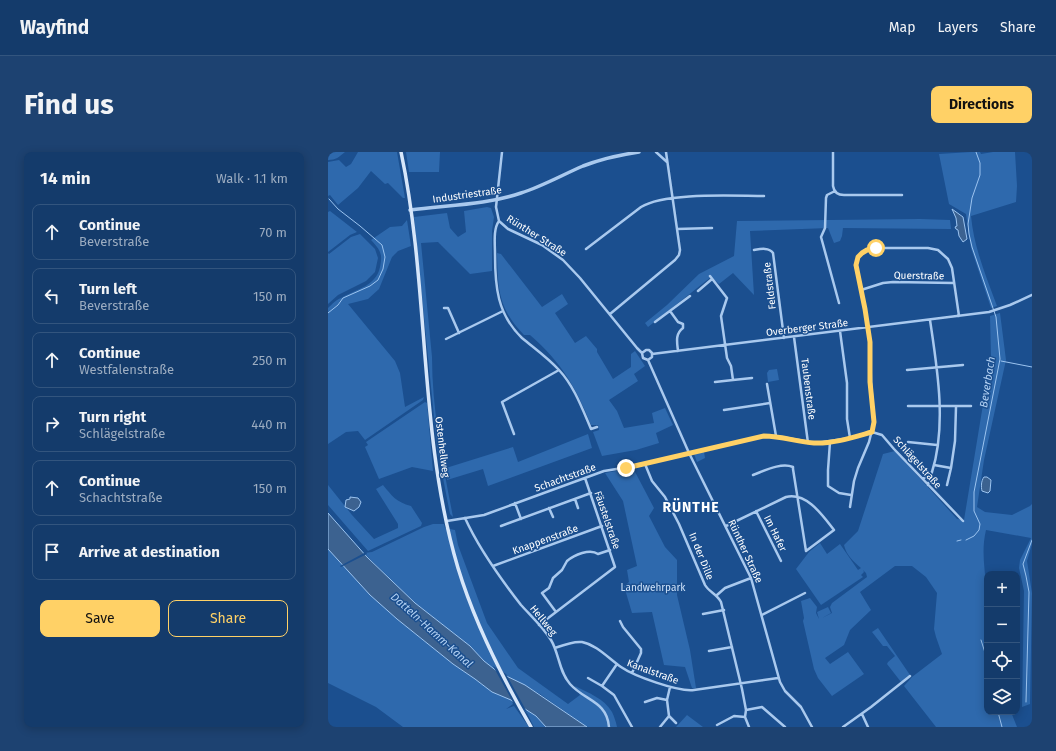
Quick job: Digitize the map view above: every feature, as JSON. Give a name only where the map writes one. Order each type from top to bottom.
[{"type":"main road","name":"Ostenhellweg","points":[[401,152],[410,210],[435,454],[447,521],[458,567],[473,610],[500,670],[532,727]]},
{"type":"street","name":"Rünther Straße","points":[[502,152],[497,200],[499,221],[508,229],[542,245],[563,260],[577,274],[642,353],[643,358],[648,360],[689,453],[751,578],[778,678],[783,688],[801,707],[812,727]]},
{"type":"street","name":"Industriestraße","points":[[410,210],[497,200],[532,189],[603,159],[639,152]]},
{"type":"street","points":[[656,152],[668,163]]},
{"type":"street","points":[[610,314],[678,258],[680,250],[666,152]]},
{"type":"street","points":[[833,152],[833,186],[838,194],[902,195]]},
{"type":"street","points":[[835,191],[826,198],[825,228],[821,237],[839,303]]},
{"type":"street","points":[[586,249],[644,204],[655,201],[695,196],[764,196]]},
{"type":"street","points":[[499,221],[495,234],[496,283],[499,302],[503,311],[517,332],[559,370],[570,384],[579,400],[590,429],[597,427]]},
{"type":"street","points":[[677,229],[712,228]]},
{"type":"street","points":[[850,507],[851,495],[858,468],[872,432],[874,416],[870,382],[871,351],[868,327],[856,268],[859,255],[865,251],[876,248],[928,248],[938,250],[948,259],[952,268],[959,316]]},
{"type":"street","name":"Feldstraße","points":[[754,250],[771,250],[773,254],[784,338]]},
{"type":"street","points":[[710,276],[727,298],[721,316],[727,358],[731,366],[733,380]]},
{"type":"street","points":[[698,291],[712,279]]},
{"type":"street","name":"Querstraße","points":[[861,290],[882,283],[893,282],[954,283]]},
{"type":"street","name":"Overberger Straße","points":[[652,354],[959,316],[996,310],[1032,295]]},
{"type":"street","points":[[655,322],[690,296]]},
{"type":"street","points":[[444,308],[448,308],[459,333]]},
{"type":"street","points":[[446,339],[503,311]]},
{"type":"street","points":[[670,311],[678,322],[683,324],[683,328],[679,331],[676,338],[678,351]]},
{"type":"street","points":[[928,486],[934,465],[937,445],[939,407],[937,368],[930,320]]},
{"type":"street","points":[[840,331],[848,383],[847,419],[850,438]]},
{"type":"street","name":"Taubenstraße","points":[[794,337],[808,443]]},
{"type":"street","points":[[642,353],[645,350],[651,351],[651,358],[648,360]]},
{"type":"street","points":[[907,370],[963,365]]},
{"type":"street","points":[[514,434],[502,402],[559,370]]},
{"type":"street","points":[[715,382],[752,378]]},
{"type":"street","points":[[767,384],[776,436]]},
{"type":"street","points":[[724,410],[770,403]]},
{"type":"street","points":[[908,406],[971,406]]},
{"type":"street","points":[[947,485],[955,441],[956,407]]},
{"type":"street","points":[[689,453],[753,438],[776,436],[808,443],[830,442],[872,432]]},
{"type":"street","name":"Schlägelstraße","points":[[872,432],[886,438],[894,449],[928,486],[963,521]]},
{"type":"street","points":[[830,442],[828,486],[839,492],[851,495]]},
{"type":"street","points":[[908,442],[937,445]]},
{"type":"street","name":"Schachtstraße","points":[[447,521],[484,515],[604,471],[645,464],[689,453]]},
{"type":"street","name":"In der Dille","points":[[645,464],[652,481],[664,497],[680,524],[704,585],[717,595],[721,602],[746,710]]},
{"type":"street","points":[[934,465],[950,468]]},
{"type":"street","points":[[726,526],[786,497],[797,496],[812,506],[834,530],[806,551],[797,496],[793,469],[791,466],[779,466],[753,475]]},
{"type":"street","points":[[923,479],[932,472]]},
{"type":"street","name":"Fäustelstraße","points":[[556,612],[615,567],[585,478]]},
{"type":"street","points":[[501,526],[591,493]]},
{"type":"street","points":[[575,499],[578,508]]},
{"type":"street","points":[[515,503],[521,519]]},
{"type":"street","points":[[550,508],[552,516]]},
{"type":"street","name":"Im Hafer","points":[[756,511],[781,561]]},
{"type":"street","name":"Hellweg","points":[[465,518],[482,551],[521,605],[548,636],[555,648],[567,681],[578,692],[600,706],[607,715],[609,727]]},
{"type":"street","name":"Knappenstraße","points":[[493,566],[602,526]]},
{"type":"street","points":[[539,625],[556,612],[542,593],[549,588],[553,578],[562,570],[567,560],[590,551],[598,554],[610,550]]},
{"type":"street","points":[[717,595],[724,588],[751,578]]},
{"type":"street","points":[[762,615],[805,593]]},
{"type":"street","points":[[703,614],[724,610]]},
{"type":"street","points":[[620,621],[640,649],[641,653],[632,673]]},
{"type":"street","name":"Kanalstraße","points":[[555,648],[576,642],[588,644],[601,651],[617,664],[632,673],[670,687],[691,690],[778,678]]},
{"type":"street","points":[[709,651],[732,646]]},
{"type":"street","points":[[602,686],[617,664]]},
{"type":"street","points":[[843,727],[901,685],[910,676]]},
{"type":"street","points":[[588,678],[614,695],[632,727]]},
{"type":"street","points":[[670,687],[667,700],[669,716],[676,723]]},
{"type":"street","points":[[645,702],[657,698],[667,700]]},
{"type":"street","points":[[749,727],[745,717],[746,710],[762,707],[785,727]]},
{"type":"street","points":[[862,714],[868,727]]},
{"type":"street","points":[[660,727],[669,716]]},
{"type":"street","points":[[717,725],[734,716],[745,717]]},
{"type":"green space","points":[[328,152],[345,152],[335,159],[328,160]]},
{"type":"green space","points":[[358,152],[397,152],[405,198],[403,198],[388,183],[385,184],[371,171],[358,188],[338,205],[330,195],[328,196],[328,162],[339,160],[346,167],[351,164]]},
{"type":"green space","points":[[406,152],[440,152],[439,172],[409,172]]},
{"type":"green space","points":[[980,152],[981,154],[993,152],[1015,152],[1017,186],[1016,202],[971,216],[978,251],[997,306],[991,308],[971,248],[966,214],[949,204],[939,154]]},
{"type":"green space","points":[[487,207],[491,208],[494,217],[492,231],[492,271],[470,274],[438,242],[421,243],[436,417],[453,517],[450,514],[437,447],[414,217],[447,213],[450,228],[458,237],[466,232],[464,211]]},
{"type":"green space","points":[[330,211],[357,232],[350,235],[328,252],[328,212]]},
{"type":"green space","points":[[407,220],[411,246],[398,251],[392,257],[379,289],[368,299],[348,304],[395,361],[400,373],[405,407],[424,397],[423,400],[365,440],[358,431],[346,432],[328,444],[328,308],[339,299],[365,286],[374,279],[380,267],[381,255],[379,249],[371,240],[390,227],[402,226]]},
{"type":"green space","points":[[950,220],[951,229],[843,228],[840,241],[834,243],[828,228],[750,231],[754,295],[733,273],[719,284],[711,277],[648,327],[645,323],[667,305],[699,274],[734,256],[737,221]]},
{"type":"green space","points":[[360,234],[375,249],[378,258],[375,272],[366,281],[338,295],[328,304],[328,253],[329,254],[351,237]]},
{"type":"green space","points":[[497,253],[501,254],[542,307],[562,294],[568,304],[555,313],[575,343],[586,336],[597,349],[597,352],[613,379],[631,367],[631,354],[635,351],[645,366],[634,374],[638,381],[609,400],[617,411],[624,428],[654,423],[652,413],[665,408],[673,425],[656,433],[659,443],[636,450],[602,456],[593,432],[599,430],[598,425],[591,425],[580,399],[559,365],[530,335],[524,335],[515,325],[504,307],[499,288]]},
{"type":"green space","points":[[1000,313],[1006,360],[984,460],[977,507],[985,512],[1012,515],[1032,504],[1032,544],[1027,561],[1032,593],[1030,704],[1022,707],[1024,591],[1019,568],[1020,560],[1031,538],[986,530],[984,552],[984,715],[1012,715],[1017,727],[936,727],[904,686],[912,677],[942,654],[934,629],[937,593],[926,577],[912,566],[895,566],[860,592],[871,610],[850,630],[844,645],[825,658],[830,664],[848,652],[864,674],[832,696],[818,678],[814,669],[803,621],[804,618],[801,601],[810,598],[817,607],[816,613],[819,619],[817,612],[828,607],[831,613],[822,618],[832,613],[830,607],[832,603],[867,577],[866,573],[863,570],[864,572],[861,575],[863,577],[821,605],[796,569],[809,552],[820,543],[827,554],[840,544],[858,570],[861,568],[848,555],[844,545],[858,531],[883,454],[895,451],[957,519],[964,520],[991,356],[990,316]]},
{"type":"green space","points":[[777,369],[779,380],[768,382],[767,373],[769,370]]},
{"type":"green space","points":[[425,402],[427,403],[433,471],[412,467],[379,479],[365,447],[368,445],[366,442]]},
{"type":"green space","points":[[588,434],[592,448],[488,486],[483,469],[447,480],[446,468],[513,447],[518,462]]},
{"type":"green space","points":[[704,452],[705,458],[697,462],[694,454]]},
{"type":"green space","name":"Landwehrpark","points":[[633,468],[654,508],[649,516],[665,547],[677,560],[677,595],[690,650],[696,688],[692,688],[685,667],[664,665],[652,612],[632,613],[624,586],[629,582],[627,570],[637,566],[623,501],[605,473]]},
{"type":"green space","points":[[328,485],[374,539],[398,528],[398,524],[376,489],[383,485],[395,498],[402,503],[411,506],[422,523],[421,526],[368,551],[328,505]]},
{"type":"green space","points":[[433,524],[444,524],[445,528],[455,530],[458,545],[487,623],[518,668],[568,704],[580,695],[575,686],[595,696],[609,707],[617,727],[587,727],[540,694],[498,672],[484,661],[470,646],[415,603],[364,553],[372,552]]},
{"type":"green space","points":[[328,549],[370,595],[397,619],[453,664],[492,692],[511,700],[536,716],[546,727],[534,727],[527,713],[512,701],[513,704],[506,709],[514,706],[529,727],[403,727],[376,707],[328,683]]},
{"type":"green space","points":[[878,628],[910,675],[901,682],[887,664],[895,656],[887,646],[883,646],[872,632]]},
{"type":"green space","points":[[687,715],[703,727],[676,727]]},
{"type":"water","points":[[952,209],[963,217],[967,239],[963,242],[959,236],[958,230],[955,227],[957,226],[956,218]]},
{"type":"water","points":[[984,477],[991,480],[990,491],[988,493],[982,491],[982,480]]},
{"type":"water","points":[[350,497],[358,498],[361,502],[359,507],[354,511],[345,507],[346,500],[350,499]]},
{"type":"water","name":"Datteln-Hamm-Kanal","points":[[328,513],[367,557],[415,603],[470,646],[484,661],[498,672],[525,685],[587,727],[546,727],[536,716],[511,700],[492,692],[453,664],[397,619],[370,595],[328,549]]},
{"type":"pier","points":[[366,552],[367,554],[341,567],[340,566]]},
{"type":"pier","points":[[493,666],[506,674],[527,712],[514,704]]},
{"type":"waterway","name":"Beverbach","points":[[966,540],[974,536],[979,530],[980,524],[974,511],[974,492],[1000,359],[996,317],[969,234],[968,224],[972,198],[980,175],[980,163],[976,152]]},
{"type":"waterway","points":[[328,313],[338,305],[343,298],[370,286],[378,280],[383,269],[385,257],[382,245],[338,209],[329,199]]},
{"type":"waterway","points":[[1001,361],[1032,367]]},
{"type":"waterway","name":"Beverbach","points":[[957,541],[961,540]]},
{"type":"waterway","points":[[1026,702],[1029,592],[1023,564],[1032,540]]},
{"type":"waterway","name":"Beverbach","points":[[981,640],[984,650]]},
{"type":"waterway","name":"Beverbach","points":[[999,715],[1002,727]]},
{"type":"district","name":"RÜNTHE","points":[[691,507]]},
{"type":"route","points":[[626,468],[764,436],[783,437],[808,443],[823,443],[872,432],[874,422],[870,382],[871,351],[865,309],[856,272],[856,265],[858,257],[862,253],[871,248],[876,248]]}]
